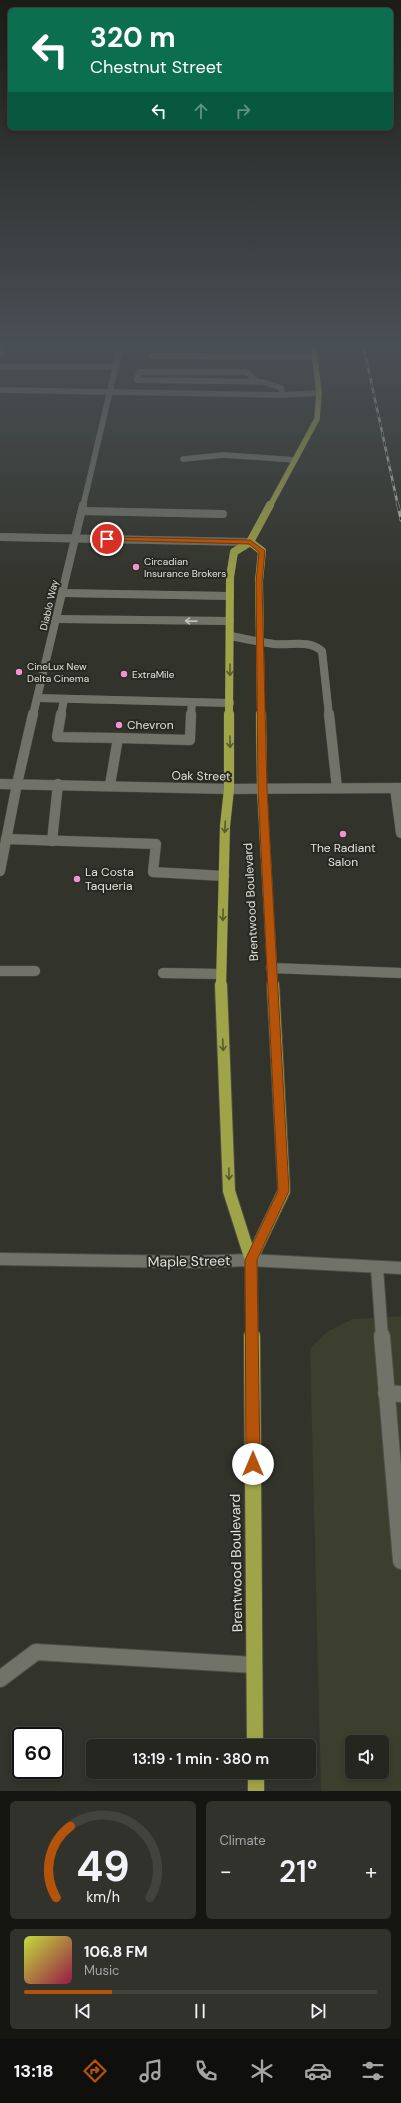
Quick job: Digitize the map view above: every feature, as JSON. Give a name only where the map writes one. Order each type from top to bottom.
[{"type":"main road","name":"Brentwood Boulevard","points":[[255,1739],[251,1260],[229,1191],[221,974],[225,826],[229,789],[231,636],[230,577],[234,552],[250,542],[312,428]]},
{"type":"main road","name":"Brentwood Boulevard","points":[[250,542],[262,551],[259,582],[262,789],[284,1191],[251,1260]]},
{"type":"main road","points":[[256,1779],[256,1791]]},
{"type":"street","name":"Diablo Way","points":[[0,871],[17,784],[101,428]]},
{"type":"street","points":[[183,459],[211,454],[295,460]]},
{"type":"street","points":[[82,511],[223,514]]},
{"type":"street","points":[[0,537],[250,542]]},
{"type":"street","points":[[62,593],[230,596]]},
{"type":"street","points":[[56,619],[230,621]]},
{"type":"street","points":[[231,636],[261,642],[309,644],[322,650],[337,788]]},
{"type":"street","points":[[37,698],[230,703]]},
{"type":"street","points":[[64,699],[57,737],[190,740],[192,702]]},
{"type":"street","points":[[110,785],[118,738]]},
{"type":"street","name":"Oak Street","points":[[0,784],[110,785],[229,789],[398,788]]},
{"type":"street","points":[[52,841],[58,784]]},
{"type":"street","points":[[398,788],[401,833]]},
{"type":"street","points":[[6,839],[156,844],[153,872],[224,876]]},
{"type":"street","points":[[271,968],[401,973]]},
{"type":"street","points":[[0,971],[35,971]]},
{"type":"street","points":[[163,973],[221,974]]},
{"type":"street","name":"Maple Street","points":[[0,1259],[189,1262],[251,1260],[378,1268],[401,1268]]},
{"type":"street","points":[[378,1268],[386,1393],[401,1560]]},
{"type":"street","points":[[386,1393],[401,1394]]},
{"type":"street","points":[[0,1679],[36,1652],[254,1665]]},
{"type":"shaded area","points":[[401,1316],[401,1791],[321,1791],[310,1349],[327,1332],[353,1319]]},
{"type":"railway","points":[[381,428],[398,506]]},
{"type":"railway","points":[[398,505],[401,520]]},
{"type":"place","name":"Circadian Insurance Brokers","points":[[136,567]]},
{"type":"place","name":"CineLux New Delta Cinema","points":[[19,672]]},
{"type":"place","name":"ExtraMile","points":[[124,674]]},
{"type":"place","name":"Chevron","points":[[119,725]]},
{"type":"place","name":"The Radiant Salon","points":[[343,834]]},
{"type":"place","name":"La Costa Taqueria","points":[[77,879]]},
{"type":"route","points":[[107,539],[250,542],[262,551],[259,582],[262,700],[262,789],[272,996],[284,1191],[251,1260],[253,1464]]}]
